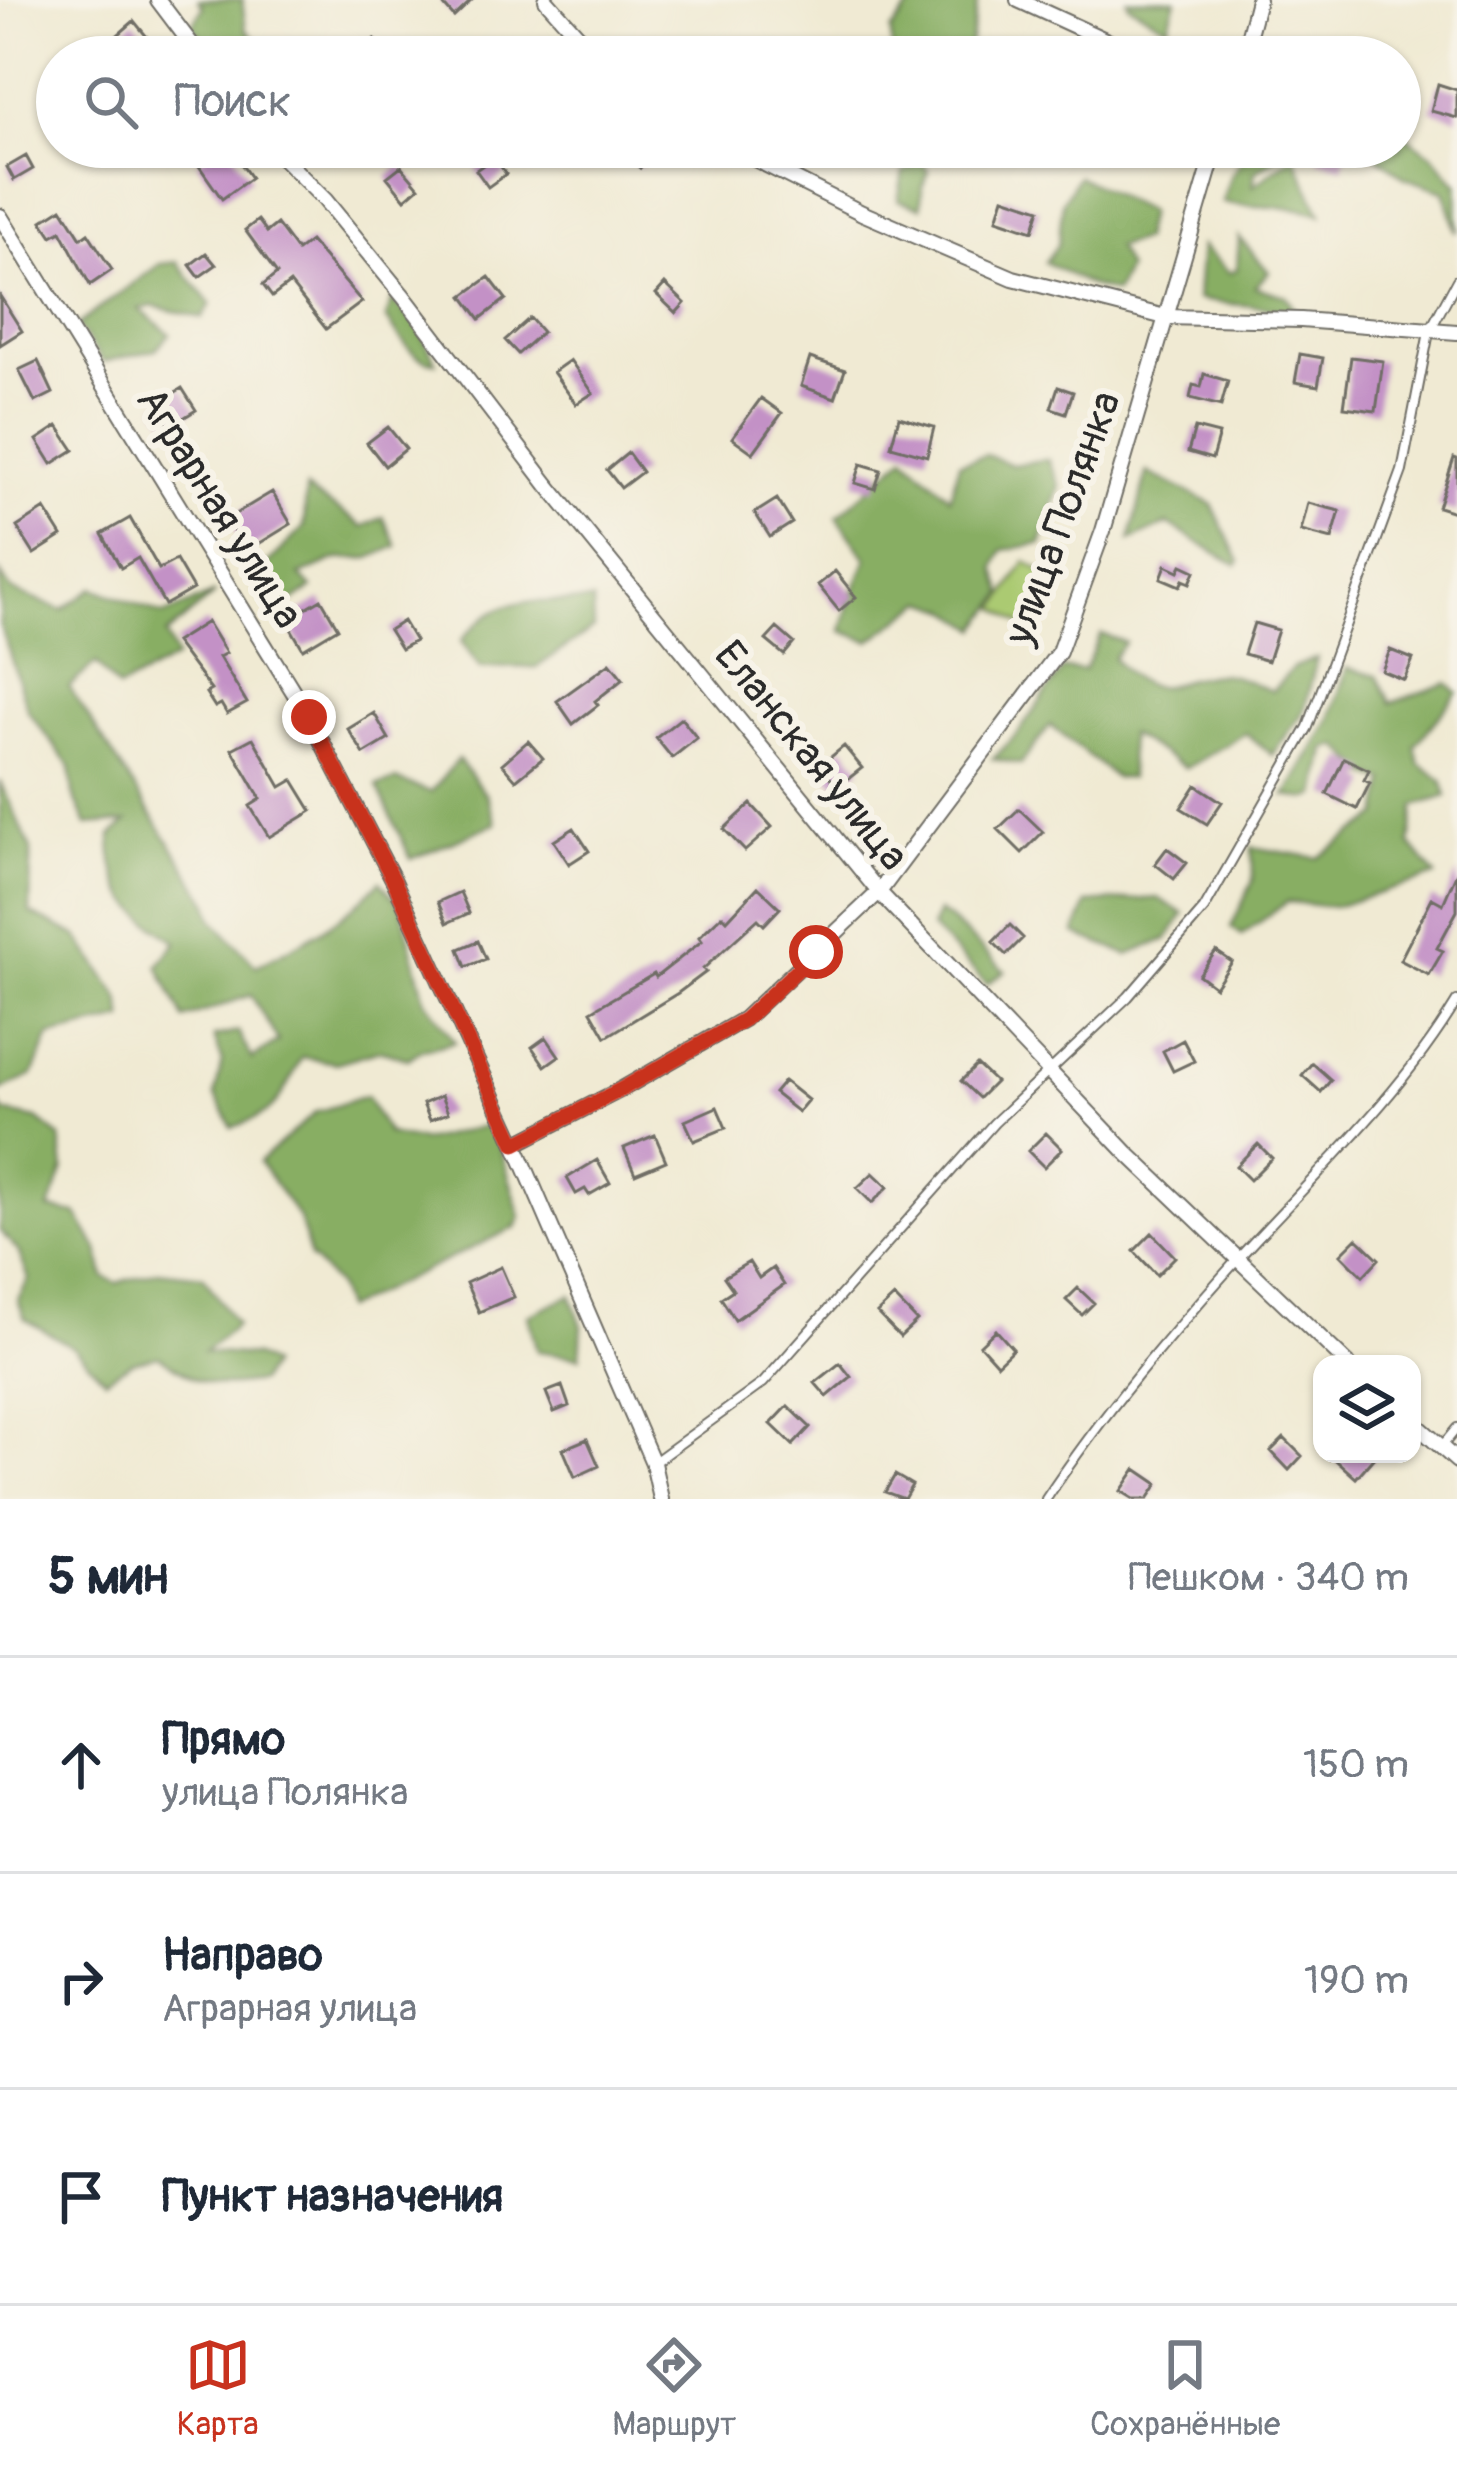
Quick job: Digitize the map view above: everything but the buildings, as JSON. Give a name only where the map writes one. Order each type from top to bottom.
[{"type":"street","points":[[158,0],[185,36]]},
{"type":"street","points":[[546,0],[578,36]]},
{"type":"street","points":[[1018,0],[1096,36]]},
{"type":"street","points":[[1249,36],[1258,0]]},
{"type":"street","name":"Еланская улица","points":[[292,168],[352,232],[547,484],[879,892],[1236,1261],[1338,1355]]},
{"type":"street","points":[[773,168],[862,213],[1013,278],[1165,316],[1457,332]]},
{"type":"street","name":"улица Полянка","points":[[515,1144],[745,1019],[879,892],[1059,652],[1103,531],[1210,168]]},
{"type":"street","name":"Аграрная улица","points":[[0,216],[309,717],[394,881],[515,1144],[653,1463],[661,1499]]},
{"type":"street","points":[[1421,1429],[1457,1461]]},
{"type":"lane","points":[[653,1463],[763,1383],[994,1124],[1128,998],[1204,908],[1308,727],[1402,471],[1429,332],[1457,280]]},
{"type":"lane","points":[[1046,1499],[1095,1430],[1236,1261],[1357,1132],[1457,1001]]},
{"type":"lane","points":[[1441,1447],[1457,1428]]},
{"type":"green space","points":[[198,0],[242,0],[246,30],[252,36],[201,36],[192,26],[203,7]]},
{"type":"green space","points":[[916,0],[978,0],[972,36],[891,36]]},
{"type":"green space","points":[[1127,0],[1176,0],[1168,27],[1129,5]]},
{"type":"green space","points":[[1421,146],[1434,156],[1457,184],[1457,233],[1444,191],[1405,178],[1392,168],[1421,168]]},
{"type":"green space","points":[[926,168],[929,172],[921,207],[898,200],[903,172]]},
{"type":"green space","points":[[1236,168],[1261,168],[1255,172],[1253,186],[1277,168],[1300,168],[1321,214],[1222,202]]},
{"type":"green space","points":[[1078,176],[1148,212],[1142,240],[1116,247],[1127,269],[1115,293],[1045,262],[1058,244],[1063,201]]},
{"type":"green space","points":[[1239,237],[1269,272],[1255,287],[1286,296],[1296,313],[1197,299],[1201,246],[1230,273],[1237,269]]},
{"type":"green space","points":[[177,262],[211,304],[202,318],[153,306],[139,309],[170,334],[155,350],[103,362],[77,325],[160,264]]},
{"type":"green space","points":[[392,300],[417,325],[436,362],[413,352],[386,318]]},
{"type":"green space","points":[[986,455],[1012,465],[1048,459],[1060,486],[1041,544],[1003,550],[995,568],[1004,594],[978,629],[949,609],[925,601],[870,641],[842,631],[867,559],[837,517],[905,456],[950,497],[959,463]]},
{"type":"green space","points":[[1147,472],[1212,504],[1240,562],[1237,565],[1168,524],[1130,541]]},
{"type":"green space","points":[[306,489],[362,527],[383,517],[397,546],[370,558],[337,559],[300,575],[312,588],[273,615],[251,581],[304,527]]},
{"type":"green space","points":[[1026,561],[1057,581],[1028,628],[997,608]]},
{"type":"green space","points":[[0,573],[11,590],[62,610],[93,588],[164,615],[215,593],[166,635],[176,658],[118,689],[96,663],[69,687],[209,903],[213,919],[256,966],[338,919],[380,881],[401,906],[425,999],[455,1042],[421,1050],[408,1059],[380,1050],[336,1063],[302,1057],[269,1110],[232,1127],[215,1095],[222,1060],[214,1037],[238,1032],[252,1059],[278,1041],[251,995],[184,1019],[158,966],[177,942],[137,910],[115,873],[111,836],[127,822],[87,825],[73,794],[70,766],[28,711],[0,625]]},
{"type":"green space","points":[[593,601],[594,628],[537,667],[480,668],[461,641],[491,613],[506,606]]},
{"type":"green space","points":[[1101,634],[1125,642],[1113,658],[1151,686],[1224,674],[1272,691],[1294,667],[1317,658],[1304,711],[1272,755],[1246,733],[1186,768],[1129,734],[1130,778],[1116,778],[1050,725],[1021,764],[993,759],[1019,732],[1063,669],[1084,670]]},
{"type":"green space","points":[[1347,668],[1377,676],[1391,703],[1448,683],[1457,693],[1415,746],[1419,763],[1442,780],[1447,796],[1415,806],[1410,844],[1436,876],[1334,907],[1287,902],[1242,935],[1231,927],[1253,881],[1252,847],[1318,858],[1379,816],[1386,781],[1369,776],[1339,746],[1326,749],[1317,795],[1308,799],[1286,796],[1329,722]]},
{"type":"green space","points":[[458,759],[486,795],[496,823],[411,859],[377,786],[397,780],[431,792]]},
{"type":"green space","points":[[0,781],[31,849],[30,913],[77,936],[120,998],[124,1019],[50,1036],[33,1075],[0,1091]]},
{"type":"green space","points":[[1158,898],[1184,914],[1167,939],[1128,955],[1075,934],[1087,903]]},
{"type":"green space","points":[[938,912],[1005,971],[987,984],[931,928]]},
{"type":"green space","points":[[366,1096],[388,1134],[423,1141],[493,1124],[521,1217],[516,1227],[344,1309],[336,1285],[310,1257],[299,1218],[259,1162],[316,1112]]},
{"type":"green space","points":[[0,1105],[4,1112],[37,1119],[60,1137],[64,1169],[49,1209],[77,1214],[98,1249],[104,1277],[117,1283],[158,1271],[203,1276],[236,1325],[204,1352],[254,1356],[270,1365],[259,1382],[205,1382],[159,1356],[132,1362],[105,1379],[74,1348],[25,1319],[18,1300],[29,1279],[18,1251],[0,1231]]},
{"type":"green space","points":[[571,1295],[582,1326],[580,1357],[537,1351],[528,1315]]},
{"type":"route","points":[[309,717],[394,881],[515,1144],[745,1019],[816,952]]}]
